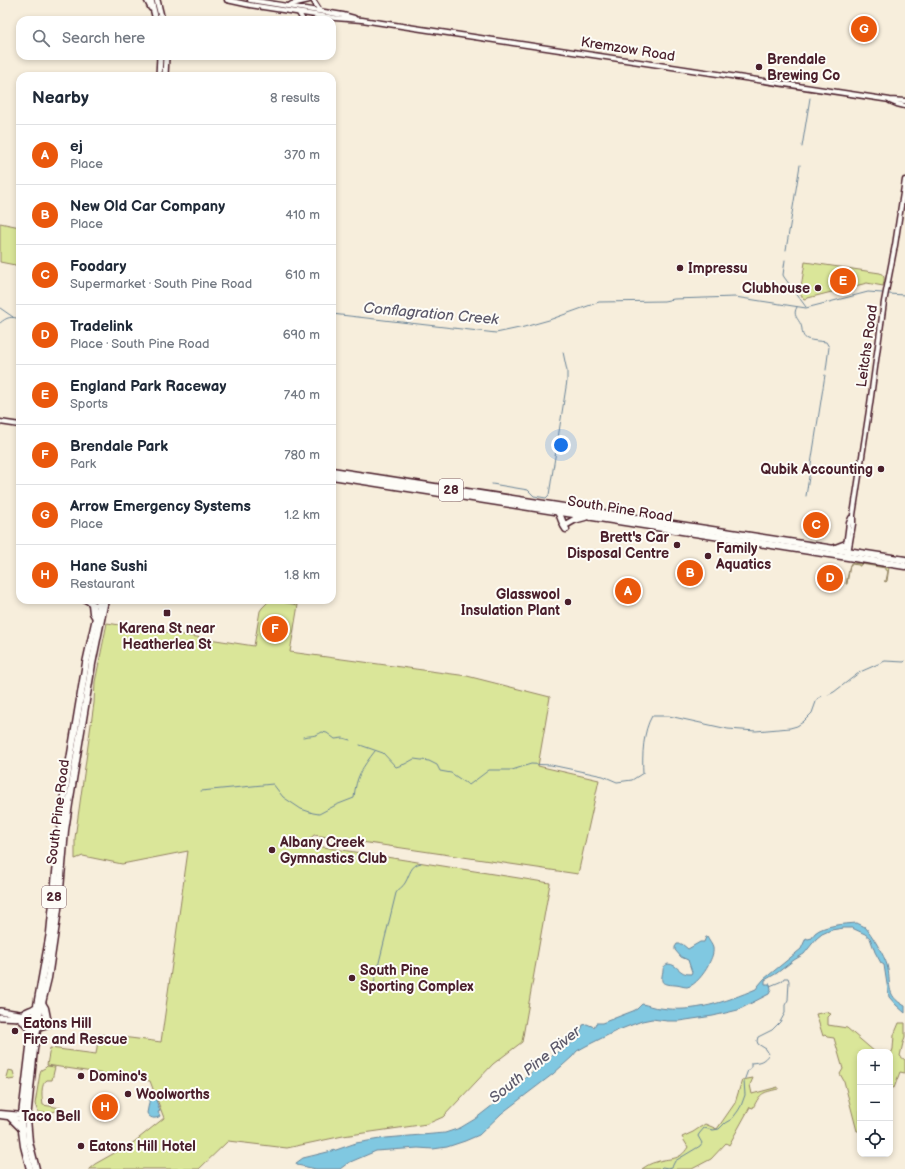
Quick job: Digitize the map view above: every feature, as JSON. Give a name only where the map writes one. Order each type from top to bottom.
[{"type":"highway","name":"South Pine Road","points":[[336,472],[846,554],[905,566]]},
{"type":"highway","name":"South Pine Road","points":[[336,477],[558,512],[706,532]]},
{"type":"highway","points":[[558,512],[562,524],[567,527],[574,520],[586,516]]},
{"type":"highway","name":"South Pine Road","points":[[762,541],[832,550],[846,554],[905,560]]},
{"type":"highway","points":[[832,550],[846,544]]},
{"type":"highway","points":[[92,604],[96,618]]},
{"type":"highway","name":"South Pine Road","points":[[30,1169],[25,1151],[22,1130],[35,1029],[35,1008],[44,970],[50,933],[63,802],[86,663],[96,618],[101,604]]},
{"type":"highway","name":"South Pine Road","points":[[36,1018],[42,1003],[48,978],[60,900],[65,830],[102,604]]},
{"type":"highway","points":[[35,1008],[25,1012],[20,1017],[25,1023],[35,1029],[48,1024],[49,1020],[42,1003]]},
{"type":"highway","name":"South Pine Road","points":[[24,1117],[36,1169]]},
{"type":"highway","points":[[11,1118],[22,1130]]},
{"type":"main road","points":[[147,0],[155,14]]},
{"type":"main road","points":[[151,0],[155,14]]},
{"type":"main road","points":[[157,0],[161,16]]},
{"type":"main road","points":[[159,72],[160,60]]},
{"type":"main road","points":[[165,72],[166,60]]},
{"type":"main road","points":[[0,1011],[20,1017]]},
{"type":"main road","points":[[0,1016],[36,1018]]},
{"type":"street","name":"Kremzow Road","points":[[227,0],[318,16]]},
{"type":"street","name":"Kremzow Road","points":[[250,0],[343,15],[362,20]]},
{"type":"street","points":[[288,6],[309,0]]},
{"type":"street","points":[[313,0],[320,11]]},
{"type":"street","name":"Kremzow Road","points":[[336,18],[362,20],[890,100],[905,101]]},
{"type":"street","name":"Kremzow Road","points":[[890,100],[896,104],[905,106]]},
{"type":"street","name":"Leitchs Road","points":[[846,554],[853,524],[853,515],[884,302],[905,180]]},
{"type":"street","points":[[0,422],[16,424]]},
{"type":"street","name":"Leitchs Road","points":[[846,554],[849,523],[853,515]]},
{"type":"street","points":[[0,1113],[24,1117]]},
{"type":"street","points":[[0,1116],[11,1118],[24,1117]]},
{"type":"green space","points":[[0,223],[16,226],[16,265],[0,262]]},
{"type":"green space","points":[[805,262],[880,273],[884,277],[883,286],[867,283],[804,299],[800,294]]},
{"type":"green space","points":[[851,563],[861,564],[860,566],[850,565]]},
{"type":"green space","points":[[861,564],[889,567],[887,581],[886,582],[884,581],[886,581],[888,571],[885,570],[885,568]]},
{"type":"green space","points":[[266,604],[298,605],[290,652],[467,676],[550,697],[538,766],[599,780],[578,874],[314,835],[304,844],[550,883],[522,1042],[493,1064],[443,1117],[427,1124],[343,1136],[287,1148],[228,1141],[199,1169],[89,1169],[95,1164],[134,1142],[164,1118],[150,1081],[47,1065],[50,1048],[96,1054],[99,1034],[161,1042],[188,851],[122,864],[83,856],[75,859],[75,838],[94,703],[95,682],[107,623],[254,646],[260,611]]},
{"type":"green space","points":[[826,1012],[831,1014],[828,1017],[828,1025],[847,1028],[872,1049],[857,1049],[857,1131],[844,1081],[840,1074],[843,1069],[834,1038],[827,1037],[825,1035],[823,1036],[816,1014]]},
{"type":"green space","points":[[899,1023],[905,1023],[905,1038],[900,1056],[905,1060],[905,1073],[900,1072],[894,1088],[893,1049],[894,1035]]},
{"type":"green space","points":[[47,1066],[55,1067],[52,1080],[47,1080],[43,1085],[43,1105],[61,1108],[50,1113],[44,1113],[38,1112],[35,1104],[40,1073],[41,1070]]},
{"type":"green space","points":[[8,1070],[13,1071],[15,1079],[9,1080],[6,1077]]},
{"type":"green space","points":[[753,1078],[750,1085],[752,1094],[778,1087],[778,1089],[762,1094],[753,1108],[750,1107],[729,1145],[726,1143],[711,1159],[692,1169],[642,1169],[652,1163],[681,1155],[688,1147],[682,1137],[705,1124],[717,1129],[735,1103],[742,1080]]},
{"type":"water","name":"South Pine River","points":[[857,923],[868,930],[881,951],[887,965],[891,993],[898,1002],[905,1006],[905,1013],[889,997],[884,965],[881,963],[875,952],[870,938],[852,928],[831,930],[822,934],[816,939],[804,954],[765,980],[765,984],[770,984],[771,990],[769,994],[738,1010],[713,1016],[679,1021],[652,1019],[642,1021],[616,1031],[577,1051],[553,1074],[502,1113],[479,1135],[447,1147],[433,1149],[418,1148],[376,1151],[348,1163],[340,1169],[316,1169],[297,1165],[296,1163],[303,1158],[336,1150],[356,1143],[386,1138],[445,1133],[460,1128],[475,1119],[507,1094],[542,1063],[572,1043],[579,1036],[583,1025],[587,1024],[594,1027],[596,1023],[602,1023],[633,1011],[642,1004],[658,1008],[685,1009],[697,1008],[733,998],[756,989],[764,979],[801,949],[806,938],[812,938],[819,930],[841,924]]},
{"type":"water","points":[[706,937],[713,947],[713,953],[705,972],[693,984],[687,987],[665,984],[662,981],[663,968],[668,964],[671,964],[687,974],[691,974],[692,972],[688,960],[681,957],[675,950],[677,944],[682,944],[688,949],[700,942],[704,942]]},
{"type":"water","points":[[151,1092],[153,1092],[160,1111],[158,1112],[160,1116],[156,1118],[151,1117],[147,1113]]},
{"type":"waterway","points":[[802,147],[810,98]]},
{"type":"waterway","points":[[786,250],[800,165]]},
{"type":"waterway","points":[[785,260],[783,275],[806,307]]},
{"type":"waterway","name":"Conflagration Creek","points":[[336,314],[496,333],[549,320],[599,302],[664,301],[674,299],[735,297],[806,308],[868,292],[882,293]]},
{"type":"waterway","name":"Conflagration Creek","points":[[888,294],[905,295]]},
{"type":"waterway","points":[[797,307],[795,314],[801,325],[804,336],[809,340],[826,342],[829,347],[826,370]]},
{"type":"waterway","points":[[0,308],[13,317]]},
{"type":"waterway","name":"Conflagration Creek","points":[[0,323],[5,319],[16,318]]},
{"type":"waterway","points":[[492,484],[528,490],[534,496],[546,498],[549,495],[567,381],[567,371],[563,352]]},
{"type":"waterway","points":[[806,496],[825,375]]},
{"type":"waterway","points":[[828,695],[860,672],[885,661],[905,661]]},
{"type":"waterway","points":[[360,745],[383,753],[396,767],[414,759],[429,761],[437,765],[440,771],[451,773],[469,785],[489,770],[512,770],[531,764],[551,765],[603,776],[617,782],[632,780],[643,773],[645,736],[652,716],[669,716],[728,729],[756,731],[790,728],[803,722],[812,713],[817,699],[822,696]]},
{"type":"waterway","points":[[303,737],[322,732],[327,733],[335,739],[343,738],[350,740]]},
{"type":"waterway","points":[[201,791],[273,784],[283,797],[301,809],[319,814],[354,798],[356,784],[360,773],[375,751]]},
{"type":"waterway","points":[[370,990],[374,983],[396,893],[404,884],[412,868],[421,863]]},
{"type":"waterway","points":[[660,1169],[662,1167],[672,1167],[675,1161],[700,1146],[702,1143],[698,1136],[704,1128],[713,1130],[719,1129],[732,1119],[738,1111],[745,1095],[744,1081],[748,1070],[751,1068],[751,1063],[761,1061],[769,1054],[766,1049],[758,1044],[758,1037],[772,1030],[780,1022],[785,1013],[785,1005],[788,1000],[788,978],[784,978],[782,981],[770,986]]},
{"type":"place","name":"Arrow Emergency Systems","points":[[864,29]]},
{"type":"place","name":"Brendale Brewing Co","points":[[759,67]]},
{"type":"place","name":"Impressu","points":[[680,268]]},
{"type":"place","name":"England Park Raceway","points":[[843,281]]},
{"type":"place","name":"Clubhouse","points":[[818,288]]},
{"type":"place","name":"Qubik Accounting","points":[[881,469]]},
{"type":"place","name":"Foodary","points":[[816,525]]},
{"type":"place","name":"Brett's Car Disposal Centre","points":[[677,545]]},
{"type":"place","name":"Family Aquatics","points":[[708,556]]},
{"type":"place","name":"New Old Car Company","points":[[690,573]]},
{"type":"place","name":"Tradelink","points":[[830,578]]},
{"type":"place","name":"ej","points":[[628,591]]},
{"type":"place","name":"Glasswool Insulation Plant","points":[[568,602]]},
{"type":"place","name":"Karena St near Heatherlea St","points":[[167,613]]},
{"type":"place","name":"Brendale Park","points":[[275,629]]},
{"type":"place","name":"Albany Creek Gymnastics Club","points":[[272,850]]},
{"type":"place","name":"South Pine Sporting Complex","points":[[352,978]]},
{"type":"place","name":"Eatons Hill Fire and Rescue","points":[[15,1031]]},
{"type":"place","name":"Domino's","points":[[81,1076]]},
{"type":"place","name":"Woolworths","points":[[128,1094]]},
{"type":"place","name":"Taco Bell","points":[[51,1101]]},
{"type":"place","name":"Hane Sushi","points":[[105,1107]]},
{"type":"place","name":"Eatons Hill Hotel","points":[[81,1146]]}]
